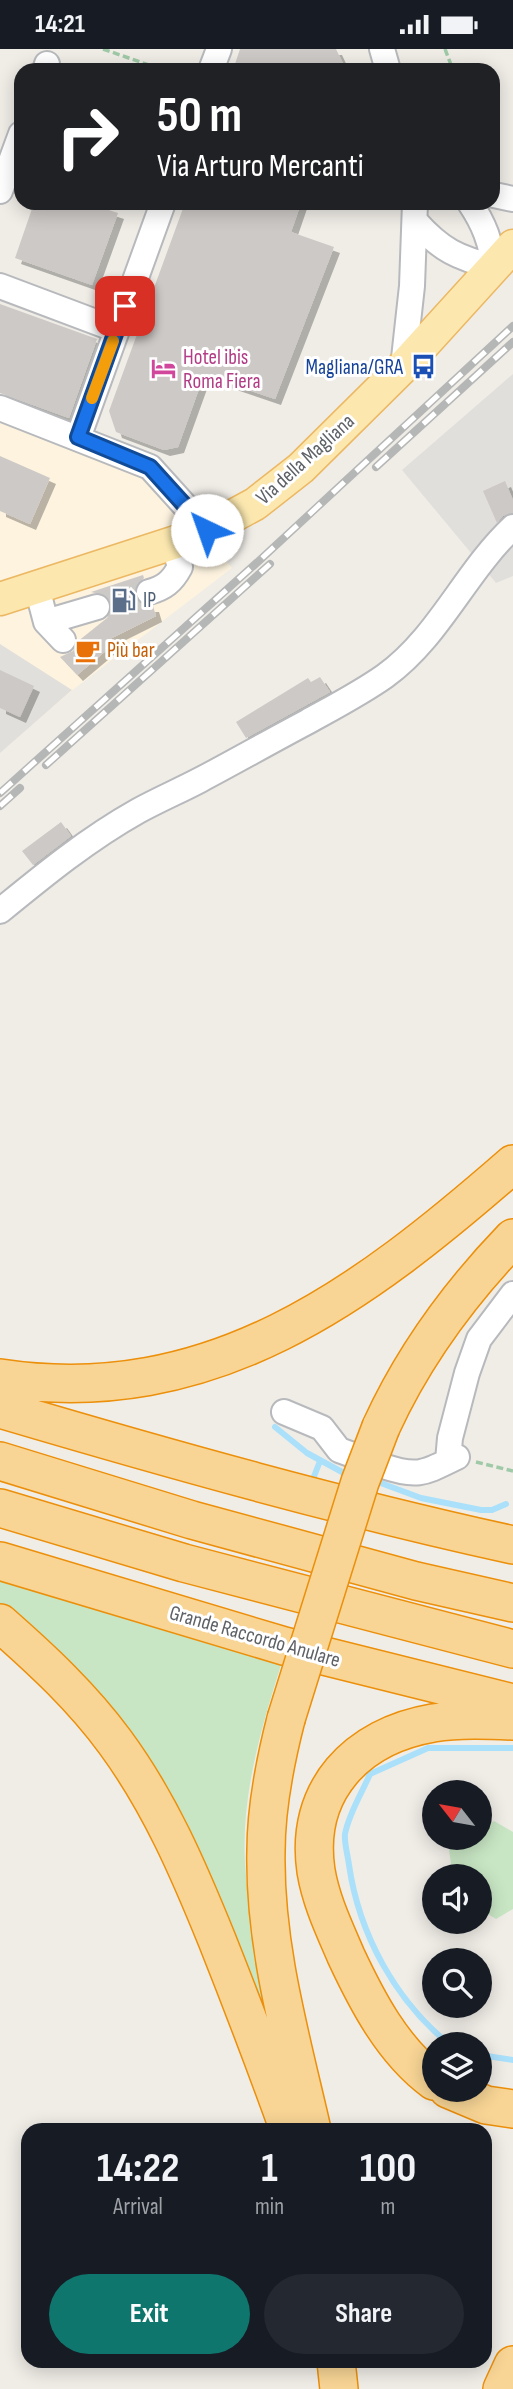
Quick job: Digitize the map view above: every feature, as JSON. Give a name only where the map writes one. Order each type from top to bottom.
[{"type":"highway","points":[[0,1378],[75,1385],[116,1382],[194,1366],[247,1347],[296,1324],[362,1285],[513,1164]]},
{"type":"highway","points":[[310,2123],[276,1971],[266,1880],[269,1806],[274,1770],[286,1719],[352,1505],[381,1427],[403,1383],[436,1330],[513,1238]]},
{"type":"highway","points":[[0,1409],[193,1464],[513,1545]]},
{"type":"highway","points":[[0,1461],[192,1520],[416,1581],[513,1603]]},
{"type":"highway","points":[[0,1508],[184,1563],[513,1649]]},
{"type":"highway","name":"Grande Raccordo Anulare","points":[[0,1561],[284,1646],[513,1703]]},
{"type":"highway","points":[[0,1623],[54,1671],[91,1711],[129,1762],[162,1816],[222,1952],[286,2123]]},
{"type":"highway","points":[[422,2070],[395,2041],[375,2010],[330,1919],[321,1891],[315,1854],[316,1827],[325,1797],[340,1773],[362,1751],[385,1737],[436,1723],[513,1721]]},
{"type":"highway","points":[[479,2102],[513,2109]]},
{"type":"highway","points":[[502,2389],[513,2365]]},
{"type":"highway","points":[[338,2368],[339,2389]]},
{"type":"main road","name":"Via della Magliana","points":[[0,599],[173,543],[207,530],[255,504],[301,468],[403,367],[504,256]]},
{"type":"street","points":[[0,191],[14,153]]},
{"type":"street","points":[[78,437],[160,210]]},
{"type":"street","points":[[416,212],[434,242],[452,253],[504,256]]},
{"type":"street","points":[[403,367],[416,212]]},
{"type":"street","points":[[452,253],[471,236],[476,212]]},
{"type":"street","points":[[476,212],[491,242],[504,256]]},
{"type":"street","points":[[0,286],[117,330]]},
{"type":"street","points":[[0,408],[150,467],[207,530]]},
{"type":"street","points":[[0,911],[69,855],[103,832],[139,810],[334,707],[384,676],[426,638],[487,552],[513,527]]},
{"type":"street","points":[[149,593],[173,580],[180,567],[173,543]]},
{"type":"street","points":[[37,588],[46,622],[64,640]]},
{"type":"street","points":[[46,622],[97,607]]},
{"type":"street","points":[[383,1466],[408,1474],[429,1471],[452,1459],[450,1438],[467,1373],[480,1339],[513,1294]]},
{"type":"street","points":[[284,1412],[322,1428],[339,1450],[349,1454]]},
{"type":"path","points":[[103,49],[143,63]]},
{"type":"path","points":[[452,1459],[513,1471]]},
{"type":"shaded area","points":[[513,374],[513,576],[496,583],[402,470]]},
{"type":"shaded area","points":[[0,420],[148,469],[232,568],[74,689],[0,752]]},
{"type":"shaded area","points":[[0,644],[72,690],[0,753]]},
{"type":"green space","points":[[0,1577],[282,1662],[255,1761],[246,1811],[245,1837],[252,1930],[273,2042],[193,1873],[0,1611]]},
{"type":"green space","points":[[492,1822],[513,1832],[513,1909],[496,1919],[492,1916],[492,1864],[451,1864],[449,1850],[492,1850]]},
{"type":"building","points":[[240,49],[336,49],[343,63],[235,63]]},
{"type":"building","points":[[32,210],[109,210],[118,213],[92,285],[15,258]]},
{"type":"building","points":[[182,210],[299,210],[291,232],[334,247],[275,399],[204,375],[178,447],[164,450],[116,432],[109,411]]},
{"type":"building","points":[[0,304],[97,339],[69,418],[0,393]]},
{"type":"building","points":[[0,456],[50,478],[30,524],[0,511]]},
{"type":"building","points":[[505,481],[513,500],[513,513],[503,516],[497,523],[483,491]]},
{"type":"building","points":[[143,575],[144,578],[135,588],[135,597],[145,606],[153,606],[156,616],[110,639],[115,643],[77,675],[60,657],[73,651],[77,642],[107,618],[112,610],[107,596],[91,592]]},
{"type":"building","points":[[0,670],[34,686],[20,717],[0,708]]},
{"type":"building","points":[[320,677],[330,692],[246,738],[236,722],[308,678],[311,682]]},
{"type":"building","points":[[61,822],[71,836],[33,865],[22,851]]},
{"type":"waterway","points":[[275,1427],[307,1453],[342,1472]]},
{"type":"waterway","points":[[313,1479],[320,1461]]},
{"type":"waterway","points":[[378,1482],[421,1498],[481,1510],[492,1510],[506,1504]]},
{"type":"waterway","points":[[436,2032],[396,1986],[371,1940],[354,1891],[346,1845],[347,1826],[370,1774],[428,1748],[513,1748]]},
{"type":"waterway","points":[[492,2057],[513,2060]]},
{"type":"tunnel","points":[[97,607],[149,592]]},
{"type":"railway","points":[[0,793],[261,559],[513,326]]},
{"type":"railway","points":[[376,467],[513,342]]},
{"type":"railway","points":[[46,765],[270,564]]},
{"type":"railway","points":[[0,806],[20,788]]},
{"type":"slow traffic","points":[[92,398],[113,341]]},
{"type":"place","name":"Magliana/GRA","points":[[423,367]]},
{"type":"place","name":"Hotel ibis Roma Fiera","points":[[163,369]]},
{"type":"place","name":"IP","points":[[123,600]]},
{"type":"place","name":"Più bar","points":[[87,650]]},
{"type":"route","points":[[125,306],[78,437],[150,467],[207,530]]}]
